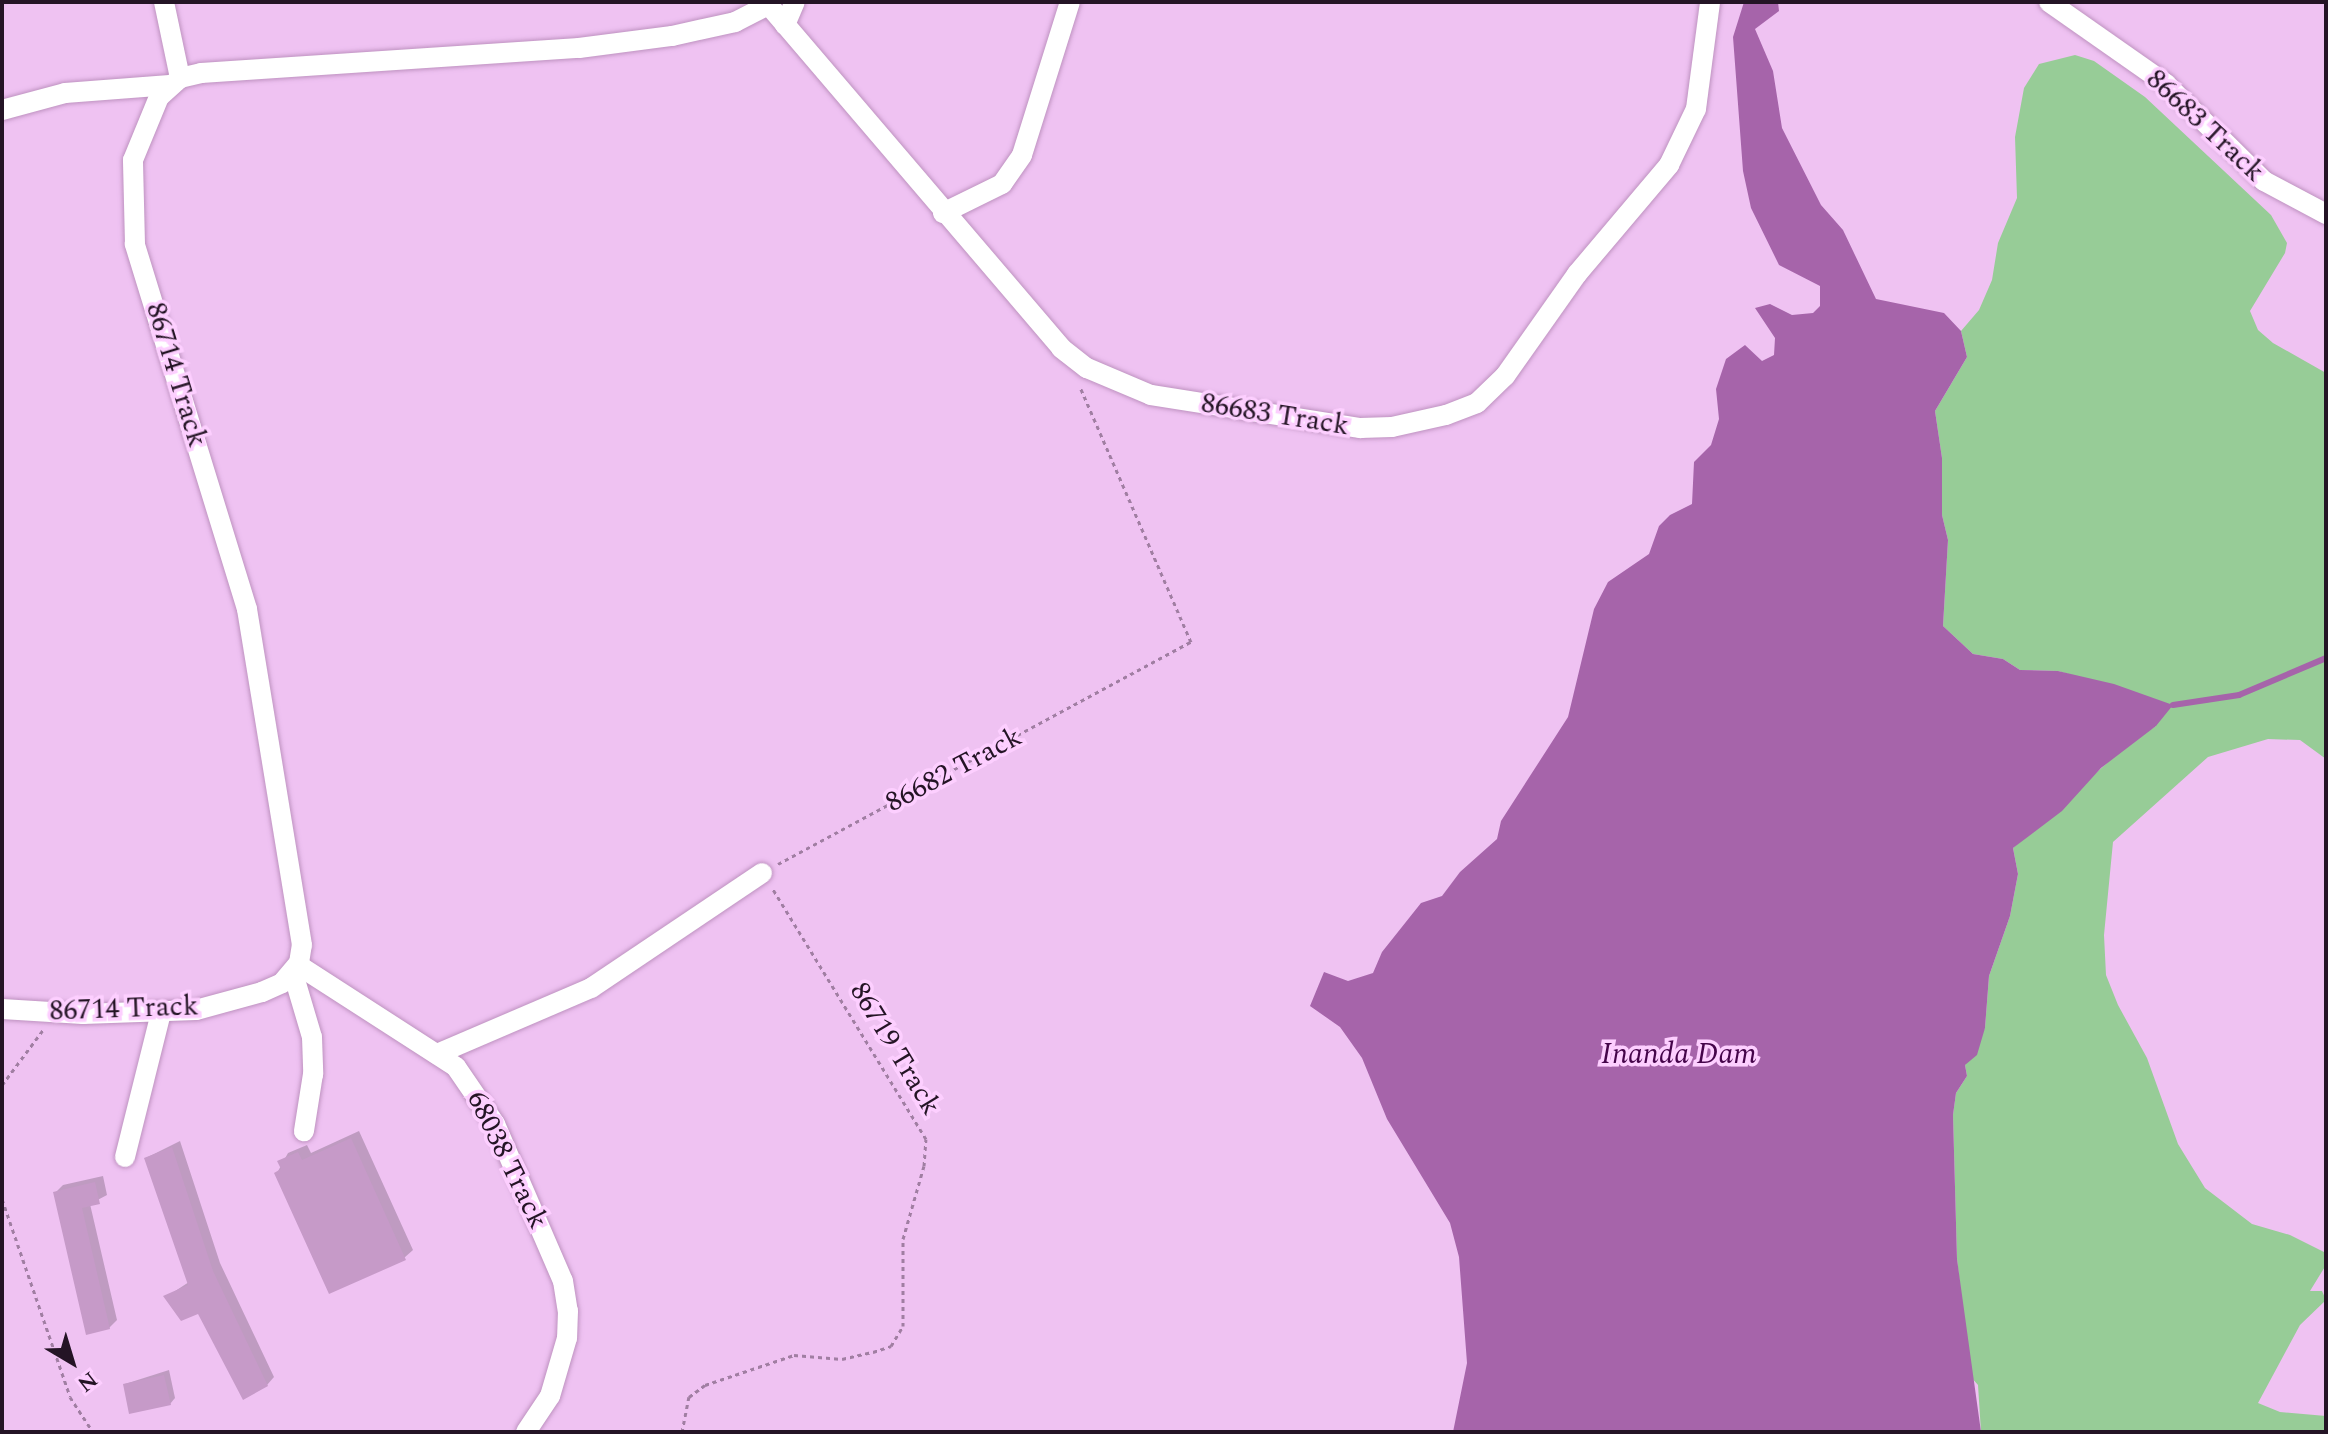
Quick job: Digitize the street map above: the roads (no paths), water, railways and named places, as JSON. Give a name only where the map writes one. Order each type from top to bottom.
[{"type":"street","points":[[164,2],[175,81]]},
{"type":"street","points":[[785,25],[795,2]]},
{"type":"street","points":[[943,213],[995,190],[1022,155],[1070,2]]},
{"type":"street","name":"86683 Track","points":[[767,4],[1061,348],[1087,368],[1151,395],[1360,428],[1419,423],[1477,403],[1505,376],[1577,274],[1669,165],[1696,109],[1710,2]]},
{"type":"street","name":"86683 Track","points":[[2049,2],[2166,84],[2264,181],[2326,214]]},
{"type":"street","points":[[2,110],[65,93],[175,81],[272,64],[579,48],[672,36],[735,22],[767,4]]},
{"type":"street","name":"86714 Track","points":[[2,1009],[56,1013],[161,1013],[233,1002],[282,983],[295,969],[302,945],[247,609],[135,244],[133,160],[148,114],[175,81]]},
{"type":"street","points":[[437,1054],[591,988],[762,873]]},
{"type":"street","points":[[295,969],[312,1037],[313,1074],[304,1131]]},
{"type":"street","name":"68038 Track","points":[[295,969],[456,1067],[482,1099],[563,1281],[567,1338],[550,1396],[526,1432]]},
{"type":"street","points":[[125,1157],[161,1013]]},
{"type":"water","name":"Inanda Dam","points":[[1744,2],[1778,2],[1779,11],[1755,29],[1773,71],[1782,128],[1821,205],[1843,230],[1876,299],[1944,313],[1961,331],[1967,357],[1935,411],[1942,458],[1942,515],[1948,540],[1943,626],[1973,654],[2003,659],[2020,670],[2058,671],[2114,684],[2173,705],[2156,726],[2101,768],[2062,811],[2013,848],[2018,874],[2010,916],[1989,976],[1985,1028],[1977,1055],[1965,1065],[1967,1076],[1956,1093],[1953,1115],[1957,1259],[1981,1432],[1453,1432],[1467,1363],[1459,1257],[1450,1223],[1387,1119],[1362,1058],[1340,1027],[1310,1006],[1324,972],[1348,981],[1373,973],[1382,952],[1421,903],[1442,896],[1460,872],[1497,839],[1501,821],[1568,717],[1594,609],[1608,582],[1649,554],[1659,526],[1670,515],[1692,504],[1694,462],[1711,445],[1719,419],[1716,389],[1726,359],[1745,345],[1762,361],[1774,355],[1775,338],[1755,308],[1770,304],[1792,315],[1813,313],[1820,306],[1820,286],[1779,265],[1751,208],[1743,171],[1733,37]]},
{"type":"waterway","points":[[2173,705],[2239,695],[2326,658]]}]
